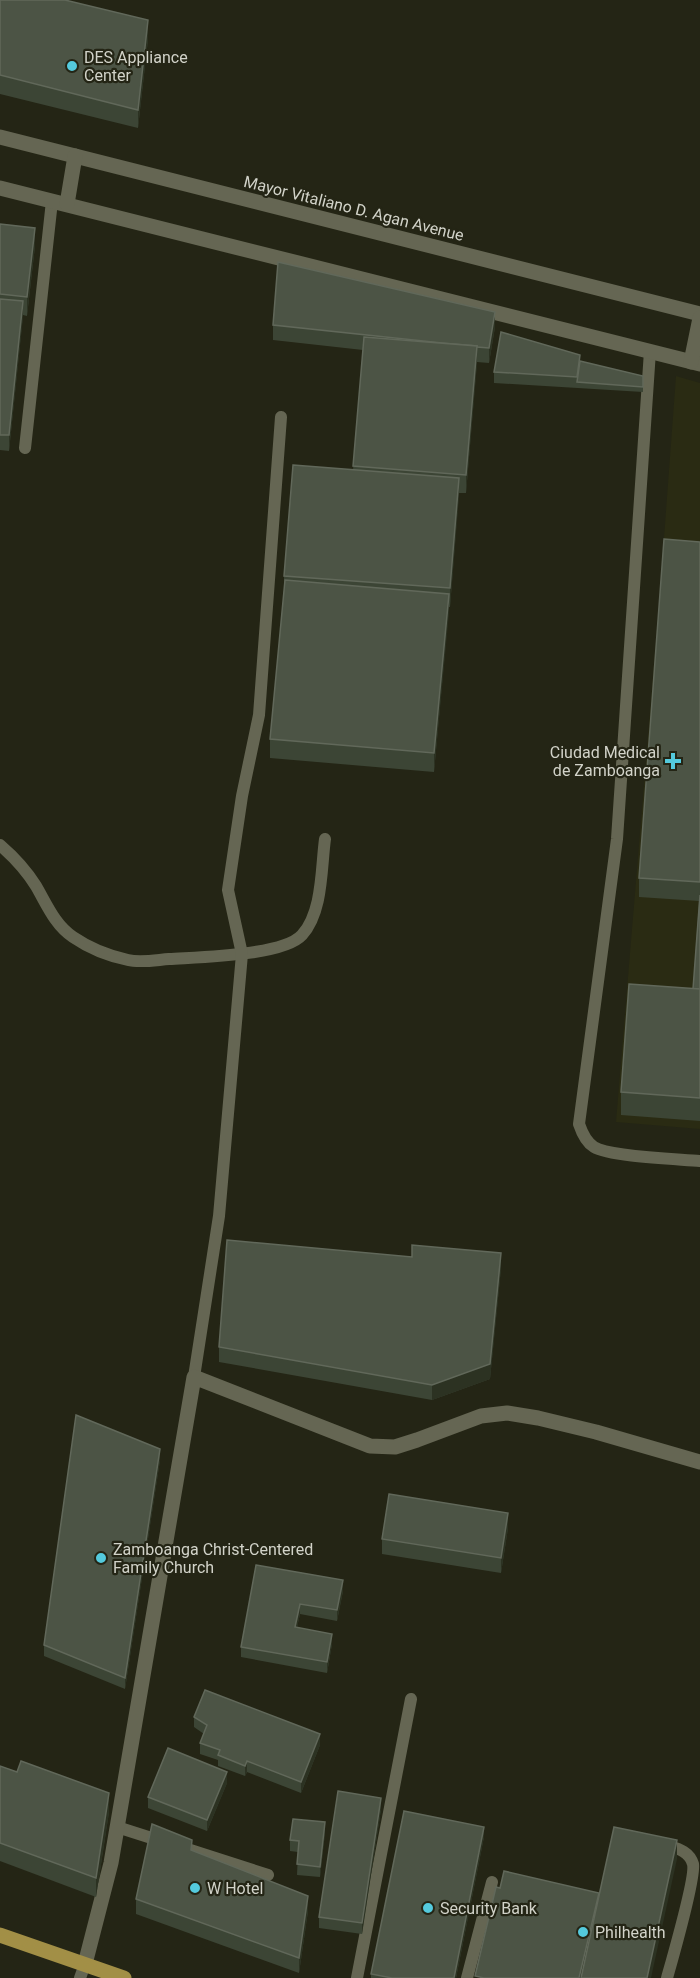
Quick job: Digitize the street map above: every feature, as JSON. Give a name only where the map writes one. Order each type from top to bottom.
[{"type":"main road","name":"Mayor Vitaliano D. Agan Avenue","points":[[0,137],[700,316]]},
{"type":"main road","points":[[59,203],[75,156]]},
{"type":"main road","points":[[0,188],[695,363],[700,316]]},
{"type":"main road","points":[[83,1971],[109,1872],[194,1377],[370,1446],[395,1447],[481,1416],[507,1413],[596,1432],[700,1462]]},
{"type":"main road","points":[[0,1935],[83,1971],[124,1978]]},
{"type":"lane","points":[[25,448],[59,203]]},
{"type":"lane","points":[[650,351],[617,839],[579,1124],[584,1138],[595,1147],[609,1152],[700,1161]]},
{"type":"lane","points":[[194,1377],[219,1216],[242,954],[228,890],[242,796],[259,715],[281,417]]},
{"type":"lane","points":[[0,845],[16,859],[35,885],[54,919],[71,936],[92,948],[130,961],[242,954],[284,946],[301,937],[310,924],[316,908],[325,839]]},
{"type":"lane","points":[[357,1978],[411,1699]]},
{"type":"lane","points":[[117,1827],[268,1875]]},
{"type":"lane","points":[[648,1838],[686,1852],[693,1864],[691,1882],[667,1978]]},
{"type":"lane","points":[[467,1978],[492,1882]]},
{"type":"shaded area","name":"Ciudad Medical de Zamboanga","points":[[676,376],[700,383],[700,1129],[616,1122]]},
{"type":"building","name":"DES Appliance Center","points":[[0,0],[65,0],[148,20],[138,110],[0,75]]},
{"type":"building","points":[[0,224],[35,228],[27,297],[0,294]]},
{"type":"building","points":[[278,262],[495,312],[489,348],[273,325]]},
{"type":"building","points":[[0,299],[23,301],[9,435],[0,435]]},
{"type":"building","points":[[501,332],[580,355],[577,377],[494,372]]},
{"type":"building","points":[[364,337],[477,346],[466,475],[353,466]]},
{"type":"building","points":[[580,361],[643,376],[643,387],[577,382]]},
{"type":"building","points":[[293,465],[459,478],[450,588],[284,576]]},
{"type":"building","points":[[664,539],[700,542],[700,882],[639,878]]},
{"type":"building","points":[[285,580],[449,594],[434,753],[270,739]]},
{"type":"building","points":[[700,895],[700,989],[693,989]]},
{"type":"building","points":[[629,984],[700,989],[700,1098],[621,1092]]},
{"type":"building","points":[[227,1240],[412,1257],[412,1245],[501,1253],[490,1364],[432,1385],[219,1347]]},
{"type":"building","name":"Zamboanga Christ-Centered Family Church","points":[[76,1415],[160,1449],[125,1678],[44,1645]]},
{"type":"building","points":[[389,1494],[508,1513],[501,1558],[382,1539]]},
{"type":"building","points":[[256,1565],[343,1580],[337,1610],[300,1604],[295,1627],[332,1634],[327,1662],[241,1647]]},
{"type":"building","points":[[205,1690],[320,1734],[301,1782],[247,1761],[245,1766],[218,1755],[220,1750],[200,1743],[207,1725],[194,1717]]},
{"type":"building","points":[[168,1748],[227,1772],[207,1820],[148,1797]]},
{"type":"building","points":[[21,1761],[109,1793],[96,1878],[0,1843],[0,1766],[17,1772]]},
{"type":"building","points":[[338,1791],[381,1798],[362,1923],[319,1917]]},
{"type":"building","name":"Security Bank","points":[[404,1811],[484,1827],[454,1978],[392,1978],[371,1974]]},
{"type":"building","points":[[293,1819],[325,1822],[320,1867],[297,1864],[299,1841],[290,1840]]},
{"type":"building","name":"W Hotel","points":[[152,1824],[192,1840],[191,1850],[308,1896],[299,1958],[136,1899]]},
{"type":"building","points":[[614,1827],[677,1840],[647,1978],[581,1978]]},
{"type":"building","points":[[504,1871],[599,1893],[579,1978],[484,1978],[475,1976],[496,1887],[500,1888]]},
{"type":"place","name":"DES Appliance Center","points":[[72,66]]},
{"type":"place","name":"Ciudad Medical de Zamboanga","points":[[673,761]]},
{"type":"place","name":"Zamboanga Christ-Centered Family Church","points":[[101,1558]]},
{"type":"place","name":"W Hotel","points":[[195,1888]]},
{"type":"place","name":"Security Bank","points":[[428,1908]]},
{"type":"place","name":"Philhealth","points":[[583,1932]]}]
